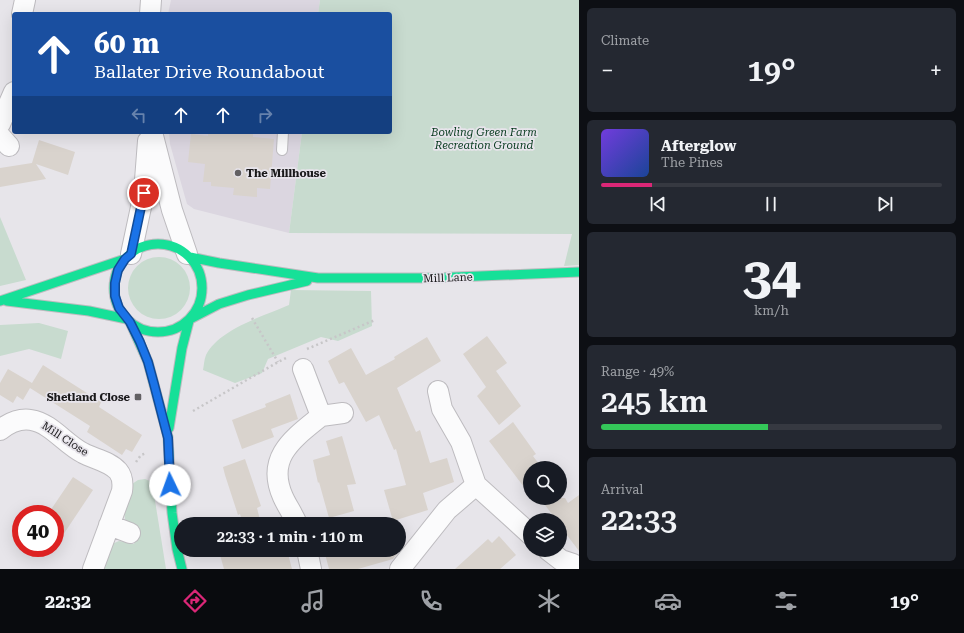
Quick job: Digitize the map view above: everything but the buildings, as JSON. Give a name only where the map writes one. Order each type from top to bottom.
[{"type":"street","points":[[22,12],[25,0]]},
{"type":"street","points":[[150,12],[151,0]]},
{"type":"street","points":[[0,124],[12,97]]},
{"type":"street","points":[[150,134],[144,193],[128,256],[118,270],[116,276],[115,296],[119,308],[128,321],[148,362],[168,438],[172,513],[177,549],[182,569]]},
{"type":"street","points":[[151,134],[167,194],[188,256]]},
{"type":"street","points":[[153,244],[165,244],[176,248],[188,256],[198,268],[202,280],[202,294],[199,306],[190,319],[178,328],[166,332],[153,332],[141,329],[128,321],[90,311],[1,300],[128,256],[141,248],[153,244]]},
{"type":"street","name":"Mill Lane","points":[[188,256],[219,263],[318,278],[432,278],[579,272]]},
{"type":"street","name":"Mill Lane","points":[[190,319],[219,304],[248,294],[318,278]]},
{"type":"street","points":[[168,438],[182,348],[190,319]]},
{"type":"street","points":[[303,369],[322,416]]},
{"type":"street","points":[[438,391],[442,409],[461,442],[476,485],[523,527]]},
{"type":"street","points":[[294,517],[283,497],[278,484],[277,470],[281,456],[288,445],[322,416],[343,413]]},
{"type":"street","name":"Mill Close","points":[[0,430],[11,422],[17,420],[32,420],[39,422],[48,427],[75,449],[115,468],[121,475],[123,486],[93,569]]},
{"type":"street","points":[[400,569],[447,510],[476,485]]},
{"type":"street","points":[[110,525],[130,533]]},
{"type":"street","points":[[308,557],[311,569]]},
{"type":"street","points":[[556,557],[575,564]]},
{"type":"lane","points":[[282,150],[283,134]]},
{"type":"path","points":[[252,318],[278,362]]},
{"type":"shaded area","points":[[171,0],[320,0],[318,12],[168,12]]},
{"type":"shaded area","points":[[169,134],[302,134],[289,233],[194,209],[187,204],[170,144]]},
{"type":"green space","name":"Bowling Green Farm Recreation Ground","points":[[320,0],[579,0],[579,265],[564,266],[572,234],[289,233],[302,134],[392,134],[392,12],[318,12]]},
{"type":"green space","points":[[0,217],[26,280],[0,286]]},
{"type":"green space","points":[[159,257],[176,262],[181,266],[185,271],[190,288],[185,305],[181,310],[176,314],[159,319],[142,314],[137,310],[133,305],[128,288],[133,271],[137,266],[142,262]]},
{"type":"green space","points":[[291,290],[371,291],[372,326],[338,341],[321,337],[268,359],[262,373],[235,383],[203,370],[206,355],[212,346],[221,338],[243,324],[289,305]]},
{"type":"green space","points":[[39,323],[68,331],[61,359],[29,349],[0,356],[0,325]]},
{"type":"green space","points":[[145,479],[152,482],[166,569],[102,569],[112,544],[119,541],[134,544],[140,528],[128,524],[125,519],[124,512],[130,499],[132,484],[138,480]]},
{"type":"traffic: fast","points":[[158,244],[175,247],[189,257],[199,271],[202,288],[199,305],[189,319],[175,329],[158,332],[141,329],[127,319],[117,305],[114,288],[117,271],[127,257],[141,247],[158,244]]},
{"type":"traffic: fast","points":[[190,257],[219,263],[318,278],[432,278],[579,272]]},
{"type":"traffic: fast","points":[[0,301],[125,259]]},
{"type":"traffic: fast","points":[[192,318],[219,304],[248,295],[307,281]]},
{"type":"traffic: fast","points":[[7,301],[89,311],[127,319]]},
{"type":"traffic: fast","points":[[169,428],[182,348],[189,321]]},
{"type":"traffic: fast","points":[[130,322],[148,362],[168,437],[172,513],[177,549],[182,569]]},
{"type":"place","name":"The Millhouse","points":[[238,173]]},
{"type":"place","name":"Shetland Close","points":[[138,397]]},
{"type":"route","points":[[144,193],[131,254],[125,259],[118,270],[115,283],[115,296],[119,308],[130,322],[140,342],[148,362],[168,438],[170,485]]}]
